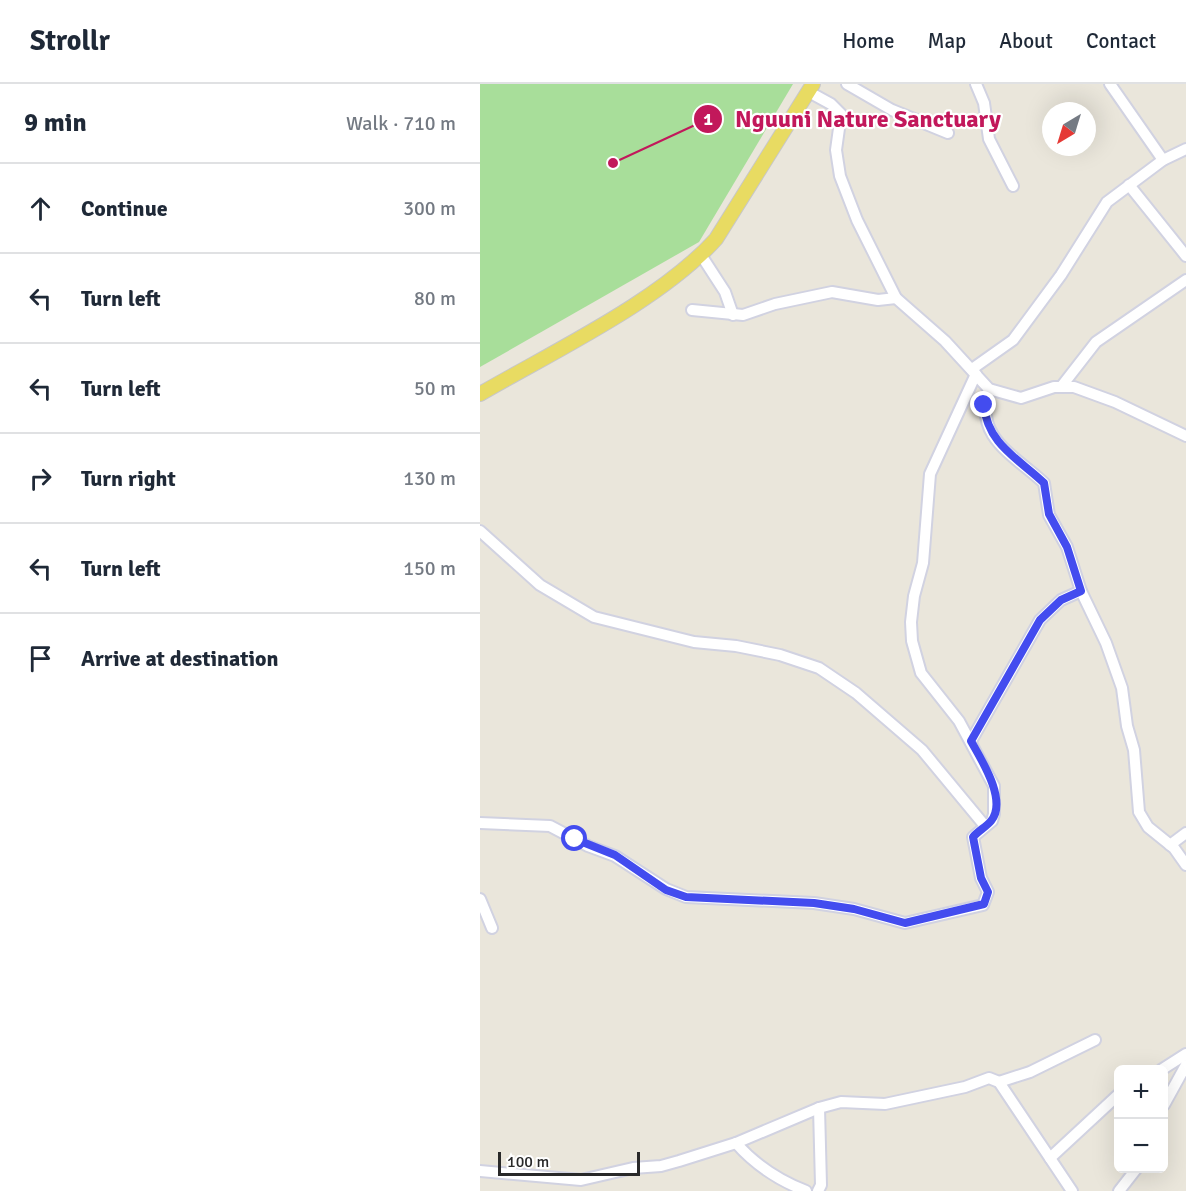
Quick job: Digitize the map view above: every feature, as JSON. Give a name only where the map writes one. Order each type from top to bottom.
[{"type":"main road","points":[[480,394],[634,303],[701,255],[716,239],[811,88]]},
{"type":"street","points":[[847,84],[892,110],[948,133]]},
{"type":"street","points":[[976,84],[984,103],[988,139],[1012,186]]},
{"type":"street","points":[[1110,84],[1163,160]]},
{"type":"street","points":[[811,88],[838,109],[841,114],[837,150],[842,183],[896,298],[938,334],[989,389],[1021,398],[1061,387],[1074,387],[1115,402],[1186,436]]},
{"type":"street","points":[[480,823],[550,826],[588,846],[615,855],[675,894],[814,903],[854,909],[905,923],[984,904],[988,892],[981,878],[973,837],[994,814],[994,786],[959,721],[921,673],[912,641],[911,622],[914,596],[923,563],[930,474],[974,372],[1013,340],[1061,275],[1107,202],[1163,160],[1186,149]]},
{"type":"street","points":[[1129,185],[1186,256]]},
{"type":"street","points":[[701,255],[725,292],[733,315]]},
{"type":"street","points":[[1061,387],[1096,342],[1186,280]]},
{"type":"street","points":[[692,310],[733,315],[751,314],[775,304],[832,292],[878,300],[896,298]]},
{"type":"street","points":[[989,389],[984,405],[988,424],[996,441],[1044,483],[1049,514],[1067,547],[1081,591],[1106,644],[1122,688],[1127,726],[1134,750],[1139,812],[1148,827],[1170,845],[1186,866]]},
{"type":"street","points":[[480,531],[540,585],[594,617],[693,642],[736,646],[780,655],[819,668],[856,693],[922,750],[985,826]]},
{"type":"street","points":[[971,741],[1040,620],[1061,600],[1081,591]]},
{"type":"street","points":[[1170,845],[1186,833]]},
{"type":"street","points":[[480,899],[492,928]]},
{"type":"street","points":[[999,1082],[1030,1072],[1095,1040]]},
{"type":"street","points":[[1168,1066],[1186,1054]]},
{"type":"street","points":[[1168,1098],[1186,1065]]},
{"type":"street","points":[[480,1171],[581,1180],[633,1168],[661,1166],[736,1143],[819,1108],[841,1102],[885,1104],[965,1087],[990,1078],[999,1082],[1072,1191]]},
{"type":"street","points":[[1050,1158],[1114,1100]]},
{"type":"street","points":[[818,1191],[821,1185],[819,1108]]},
{"type":"street","points":[[736,1143],[771,1174],[806,1191]]},
{"type":"street","points":[[1119,1191],[1133,1173]]},
{"type":"street","points":[[563,1191],[564,1179]]},
{"type":"green space","points":[[480,84],[793,84],[699,242],[480,367]]},
{"type":"place","name":"Nguuni Nature Sanctuary","points":[[613,163]]},
{"type":"route","points":[[575,839],[615,855],[666,890],[686,897],[814,903],[854,909],[905,923],[926,919],[936,914],[980,907],[984,904],[988,892],[981,878],[973,837],[992,821],[996,801],[994,786],[971,741],[1040,620],[1061,600],[1081,591],[1067,547],[1052,523],[1044,483],[996,441],[988,424],[984,405]]}]
